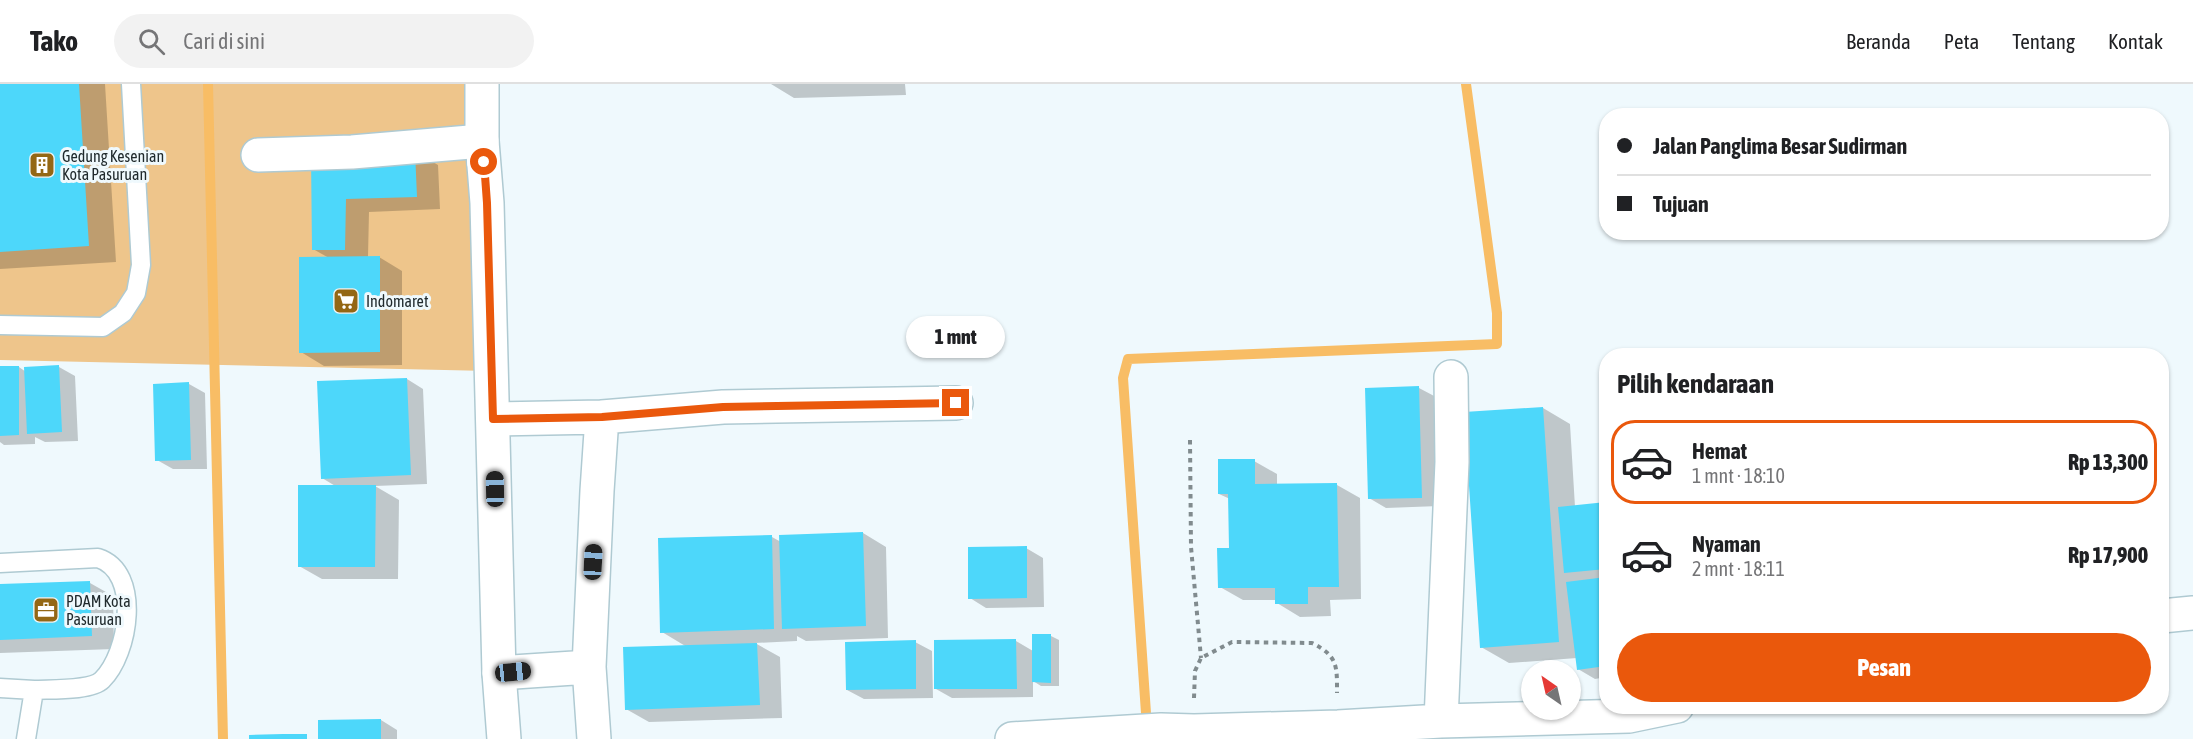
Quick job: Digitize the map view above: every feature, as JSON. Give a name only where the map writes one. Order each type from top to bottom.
[{"type":"street","points":[[482,84],[499,673],[504,739]]},
{"type":"street","points":[[258,155],[352,152],[482,141]]},
{"type":"street","points":[[1441,721],[1452,462],[1451,377]]},
{"type":"street","points":[[493,419],[602,417],[723,407],[956,403]]},
{"type":"street","points":[[594,739],[589,667],[602,417]]},
{"type":"street","points":[[2169,616],[2193,614]]},
{"type":"street","points":[[499,673],[589,667]]},
{"type":"street","points":[[1012,739],[1161,730],[1194,732],[1441,721],[1578,728],[1639,714]]},
{"type":"lane","points":[[0,326],[103,327],[123,313],[136,293],[141,265],[131,84]]},
{"type":"lane","points":[[0,562],[98,558],[109,562],[124,585],[128,619],[116,660],[101,682],[82,687],[34,690],[0,688]]},
{"type":"lane","points":[[26,739],[34,690]]},
{"type":"path","points":[[1190,440],[1191,547],[1201,658],[1195,671],[1194,732]]},
{"type":"path","points":[[1201,658],[1232,642],[1312,643],[1323,648],[1333,657],[1337,676],[1338,727]]},
{"type":"shaded area","points":[[0,84],[483,84],[489,371],[0,360]]},
{"type":"building","name":"Gedung Kesenian Kota Pasuruan","points":[[0,84],[79,84],[89,246],[0,252]]},
{"type":"building","points":[[415,151],[417,197],[346,199],[345,250],[312,250],[311,155]]},
{"type":"building","points":[[380,256],[380,352],[299,353],[299,257]]},
{"type":"building","points":[[59,365],[62,432],[27,434],[24,367]]},
{"type":"building","points":[[0,366],[19,366],[19,435],[0,436]]},
{"type":"building","points":[[407,378],[411,475],[321,479],[317,381]]},
{"type":"building","points":[[189,382],[191,460],[155,461],[153,384]]},
{"type":"building","points":[[1419,386],[1422,498],[1368,499],[1365,388]]},
{"type":"building","points":[[1543,407],[1559,642],[1480,648],[1464,412]]},
{"type":"building","points":[[1218,459],[1255,459],[1255,484],[1337,483],[1339,587],[1308,587],[1308,604],[1275,604],[1275,588],[1218,588],[1217,548],[1229,548],[1228,494],[1218,494]]},
{"type":"building","points":[[298,485],[376,485],[375,567],[298,567]]},
{"type":"building","points":[[1599,503],[1599,570],[1564,573],[1558,507]]},
{"type":"building","points":[[863,532],[866,626],[782,629],[779,535]]},
{"type":"building","points":[[772,535],[774,629],[660,633],[658,538]]},
{"type":"building","points":[[1027,546],[1027,598],[968,599],[968,547]]},
{"type":"building","points":[[1599,578],[1599,667],[1581,669],[1581,660],[1576,660],[1566,582]]},
{"type":"building","name":"PDAM Kota Pasuruan","points":[[90,581],[92,636],[0,640],[0,584]]},
{"type":"building","points":[[1032,634],[1051,634],[1051,683],[1032,682]]},
{"type":"building","points":[[1016,639],[1017,689],[934,689],[934,640]]},
{"type":"building","points":[[916,640],[916,689],[846,690],[845,642]]},
{"type":"building","points":[[757,643],[760,705],[625,710],[623,647]]},
{"type":"building","points":[[381,719],[381,739],[318,739],[318,720]]},
{"type":"building","points":[[307,734],[307,739],[249,739],[249,735]]},
{"type":"waterway","points":[[208,84],[223,739]]},
{"type":"waterway","points":[[1144,727],[1146,713],[1123,378],[1128,359],[1497,344],[1497,313],[1466,84]]},
{"type":"place","name":"Gedung Kesenian Kota Pasuruan","points":[[42,165]]},
{"type":"place","name":"Indomaret","points":[[346,301]]},
{"type":"place","name":"PDAM Kota Pasuruan","points":[[46,610]]},
{"type":"route","points":[[484,162],[493,419],[602,417],[723,407],[956,403]]}]
